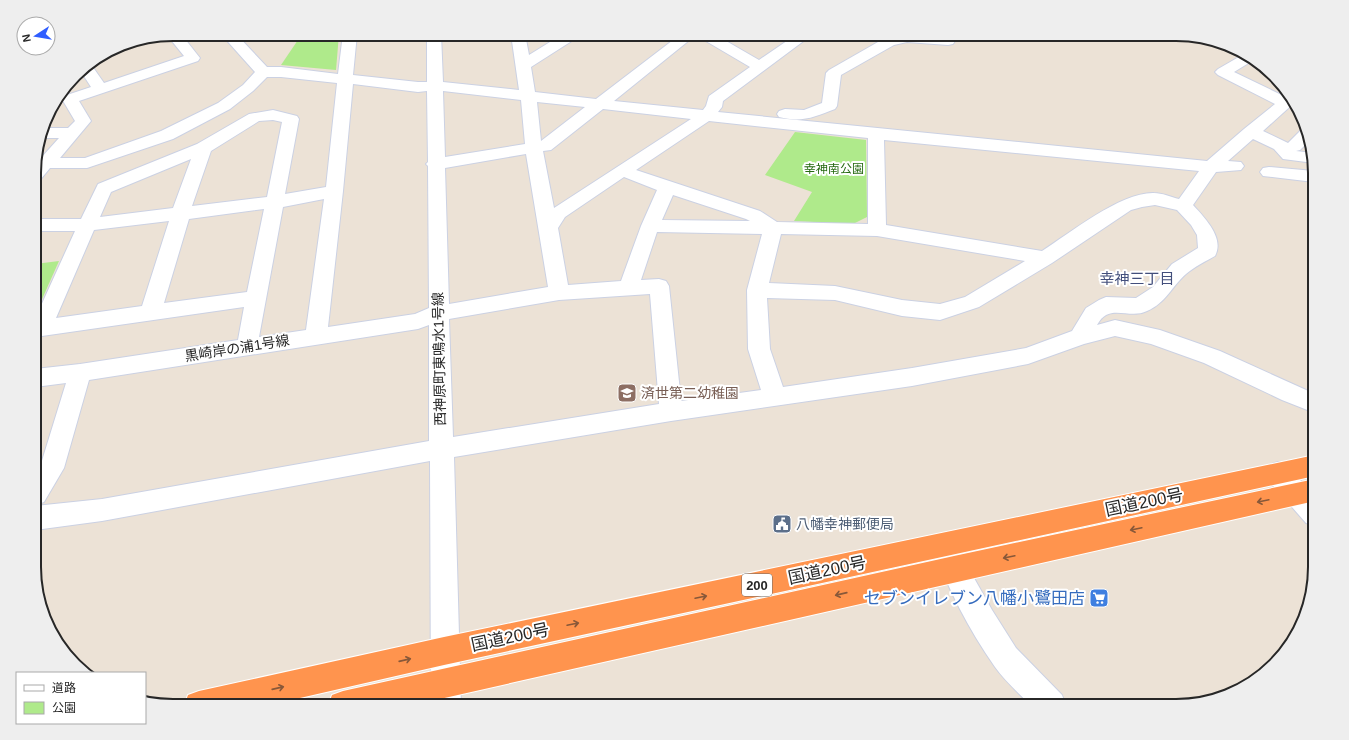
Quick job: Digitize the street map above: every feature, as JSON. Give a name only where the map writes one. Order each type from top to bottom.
[{"type":"highway","name":"国道200号","points":[[409,699],[446,695],[949,557],[1308,467]]},
{"type":"highway","name":"国道200号","points":[[230,699],[444,651],[1306,492]]},
{"type":"street","points":[[41,162],[83,121],[70,99],[193,58],[182,41]]},
{"type":"street","points":[[235,41],[263,72]]},
{"type":"street","points":[[316,336],[334,191],[349,41]]},
{"type":"street","name":"西神原町東鳴水1号線","points":[[434,41],[435,164],[446,695]]},
{"type":"street","points":[[519,41],[528,96],[534,149],[549,228],[559,293]]},
{"type":"street","points":[[523,65],[562,41]]},
{"type":"street","points":[[435,164],[545,146],[681,41]]},
{"type":"street","points":[[716,41],[760,67]]},
{"type":"street","points":[[549,228],[560,213],[582,197],[711,111],[715,99],[793,41]]},
{"type":"street","points":[[41,163],[88,163],[167,135],[224,106],[248,88],[263,72],[281,72],[418,87],[435,86],[601,103],[711,111],[806,115],[829,106],[834,73],[890,41]]},
{"type":"street","points":[[1183,206],[1211,166],[1286,103],[1223,72],[1244,60]]},
{"type":"street","points":[[89,71],[100,89]]},
{"type":"street","points":[[711,111],[876,134],[1211,166],[1235,166]]},
{"type":"street","points":[[41,322],[104,188],[203,148],[255,117],[273,115],[290,119],[276,202],[247,347]]},
{"type":"street","points":[[1250,132],[1280,145],[1288,155],[1307,157]]},
{"type":"street","points":[[47,133],[72,133]]},
{"type":"street","points":[[876,134],[877,230]]},
{"type":"street","points":[[1294,146],[1303,137]]},
{"type":"street","points":[[151,312],[203,148]]},
{"type":"street","points":[[622,171],[753,215],[773,228]]},
{"type":"street","points":[[1269,172],[1308,176]]},
{"type":"street","points":[[629,287],[650,226],[667,187]]},
{"type":"street","points":[[41,225],[86,225],[181,214],[276,202],[334,191]]},
{"type":"street","points":[[757,290],[834,293],[902,308],[940,312],[972,302],[1045,258],[1125,206],[1139,201],[1155,199],[1183,206],[1198,222],[1206,235],[1208,251],[1179,270],[1160,292],[1140,306],[1106,305],[1093,313],[1080,337]]},
{"type":"street","points":[[650,226],[877,230],[1045,258]]},
{"type":"street","points":[[773,228],[757,290],[759,350],[775,397]]},
{"type":"street","name":"黒崎岸の浦1号線","points":[[41,377],[80,373],[418,321],[438,313],[559,293],[659,286],[672,412]]},
{"type":"street","points":[[41,328],[256,298]]},
{"type":"street","points":[[41,517],[102,510],[441,449],[672,412],[912,377],[1028,356],[1080,337],[1115,328],[1153,336],[1212,357],[1308,402]]},
{"type":"street","points":[[41,485],[52,468],[80,373]]},
{"type":"street","points":[[1278,473],[1306,492]]},
{"type":"street","points":[[949,557],[982,620],[1006,658],[1044,699]]},
{"type":"green space","points":[[297,41],[338,41],[336,70],[281,65]]},
{"type":"green space","name":"幸神南公園","points":[[795,132],[866,140],[867,217],[853,224],[794,221],[812,192],[765,175]]},
{"type":"green space","points":[[59,261],[41,302],[41,263]]},
{"type":"place","name":"済世第二幼稚園","points":[[627,393]]},
{"type":"place","name":"八幡幸神郵便局","points":[[782,524]]},
{"type":"place","name":"セブンイレブン八幡小鷺田店","points":[[1099,598]]},
{"type":"district","name":"幸神三丁目","points":[[1137,279]]}]
